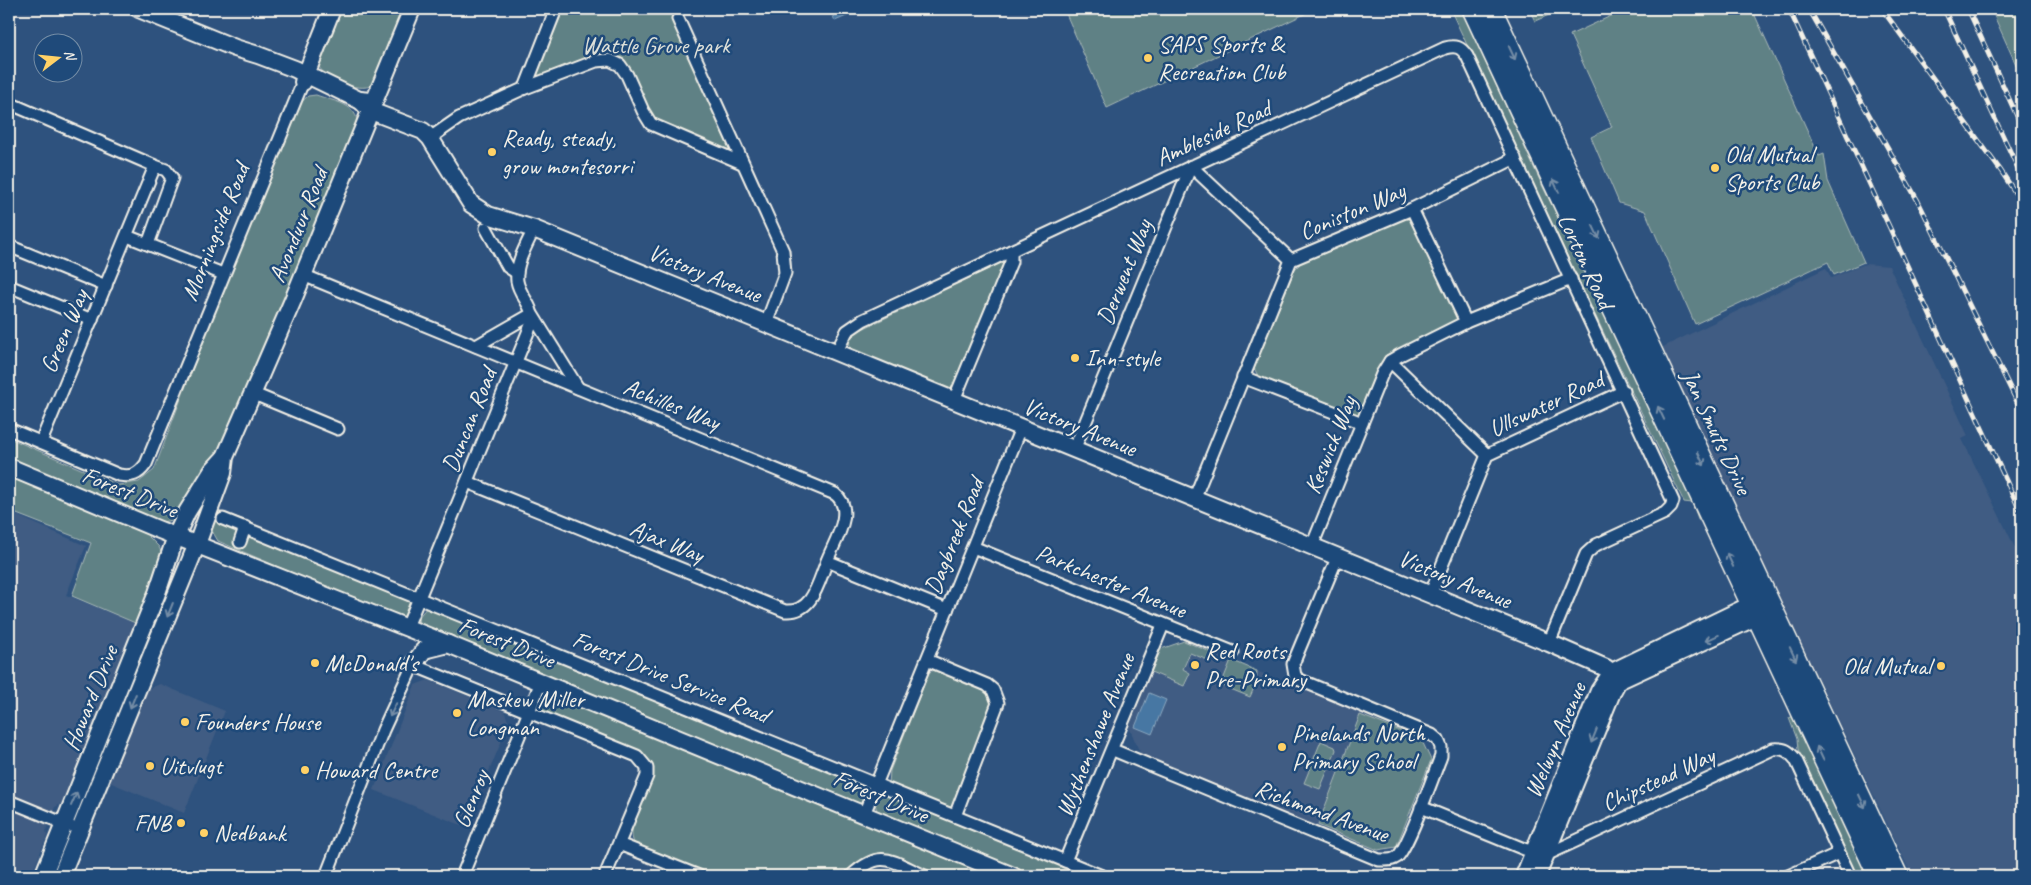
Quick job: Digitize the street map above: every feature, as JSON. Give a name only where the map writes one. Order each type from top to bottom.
[{"type":"main road","name":"Jan Smuts Drive","points":[[1472,9],[1762,607],[1898,876]]},
{"type":"main road","name":"Jan Smuts Drive","points":[[1492,9],[1762,607],[1878,876]]},
{"type":"street","name":"Victory Avenue","points":[[139,9],[235,48],[258,54],[304,78],[368,104],[417,118],[434,135],[471,204],[488,215],[534,229],[1549,643],[1593,663],[1615,677]]},
{"type":"street","name":"Morningside Road","points":[[41,442],[119,475],[130,477],[140,473],[146,464],[222,274],[332,9]]},
{"type":"street","name":"Avonduur Road","points":[[197,544],[223,473],[225,457],[254,394],[304,275],[368,104],[412,9]]},
{"type":"street","points":[[525,88],[556,9]]},
{"type":"street","points":[[678,19],[786,262],[782,284],[766,324]]},
{"type":"street","name":"Ambleside Road","points":[[836,353],[847,331],[854,324],[1446,48],[1455,46],[1462,48]]},
{"type":"street","name":"Lorton Road","points":[[1462,48],[1624,391],[1673,501],[1671,508],[1665,513],[1596,545],[1586,554],[1549,643]]},
{"type":"street","points":[[434,135],[459,118],[525,88],[596,61],[610,60],[620,65],[627,75],[642,112],[651,124],[742,163]]},
{"type":"street","points":[[9,103],[166,170],[172,178],[148,244]]},
{"type":"street","name":"Coniston Way","points":[[1194,499],[1291,260],[1412,209],[1515,158]]},
{"type":"street","name":"Green Way","points":[[41,442],[127,236],[154,166]]},
{"type":"street","points":[[1191,166],[1291,260]]},
{"type":"street","name":"Derwent Way","points":[[1074,450],[1191,166]]},
{"type":"street","points":[[1412,209],[1466,322]]},
{"type":"street","points":[[486,228],[508,267],[517,274]]},
{"type":"street","points":[[534,229],[517,274],[519,288],[532,314],[578,388]]},
{"type":"street","points":[[127,236],[222,274]]},
{"type":"street","points":[[9,246],[106,286]]},
{"type":"street","points":[[954,400],[1011,262],[1011,251]]},
{"type":"street","name":"Achilles Way","points":[[304,275],[835,494],[841,498],[845,511],[827,561]]},
{"type":"street","points":[[1487,455],[1390,362],[1466,322],[1571,279]]},
{"type":"street","points":[[9,286],[92,320]]},
{"type":"street","points":[[476,346],[532,314]]},
{"type":"street","name":"Duncan Road","points":[[407,627],[531,325],[532,314]]},
{"type":"street","name":"Keswick Way","points":[[1312,546],[1382,374],[1390,362]]},
{"type":"street","points":[[1243,377],[1362,423]]},
{"type":"street","name":"Ullswater Road","points":[[1430,595],[1487,455],[1624,391]]},
{"type":"street","points":[[254,394],[338,429]]},
{"type":"street","name":"Dagbreek Road","points":[[864,814],[1021,428]]},
{"type":"street","points":[[9,429],[41,442]]},
{"type":"street","name":"Avonduur Road","points":[[176,536],[187,512],[213,470],[225,457]]},
{"type":"street","name":"Forest Drive","points":[[9,467],[176,536],[407,627],[1013,876]]},
{"type":"street","name":"Ajax Way","points":[[467,482],[785,611],[794,612],[803,608],[809,602],[827,561]]},
{"type":"street","name":"Forest Drive Service Road","points":[[223,519],[420,597],[1102,876]]},
{"type":"street","points":[[240,542],[245,527]]},
{"type":"street","name":"Howard Drive","points":[[43,876],[158,593],[176,536]]},
{"type":"street","name":"Howard Drive","points":[[61,876],[197,544]]},
{"type":"street","name":"Parkchester Avenue","points":[[973,547],[1233,652]]},
{"type":"street","points":[[1337,558],[1293,664],[1293,670],[1300,680],[1432,735],[1438,740],[1441,756],[1421,807]]},
{"type":"street","points":[[827,561],[947,610]]},
{"type":"street","name":"Welwyn Avenue","points":[[1537,876],[1540,854],[1599,691],[1615,677],[1762,607]]},
{"type":"street","name":"Wythenshawe Avenue","points":[[1066,862],[1163,625]]},
{"type":"street","points":[[326,876],[383,730],[413,665],[424,650],[448,644]]},
{"type":"street","points":[[927,660],[987,685],[993,690],[998,703],[955,816]]},
{"type":"street","points":[[1593,663],[1600,674],[1599,691]]},
{"type":"street","points":[[413,665],[637,756],[647,768],[644,784],[605,876]]},
{"type":"street","name":"Welwyn Avenue","points":[[1524,876],[1540,854],[1611,694],[1615,677]]},
{"type":"street","name":"Glenroy","points":[[462,876],[541,682]]},
{"type":"street","name":"Chipstead Way","points":[[1540,854],[1773,749],[1782,748],[1790,752],[1796,760],[1839,853]]},
{"type":"street","name":"Richmond Avenue","points":[[1113,750],[1378,860],[1388,861],[1397,857],[1402,851],[1421,807],[1540,854]]},
{"type":"street","points":[[9,801],[80,830]]},
{"type":"street","points":[[619,844],[699,876]]},
{"type":"street","points":[[1788,876],[1839,853],[1850,876]]},
{"type":"street","points":[[851,876],[874,860],[888,860],[925,876]]},
{"type":"shaded area","points":[[830,9],[847,9],[849,15],[835,21]]},
{"type":"shaded area","points":[[1865,264],[1889,266],[1968,436],[1962,439],[2022,562],[2022,876],[1912,876],[1661,348],[1826,268],[1831,278]]},
{"type":"shaded area","points":[[9,512],[86,546],[66,595],[135,623],[61,804],[55,807],[46,830],[47,836],[31,876],[9,876]]},
{"type":"shaded area","name":"Pinelands North Primary School","points":[[1184,641],[1422,739],[1431,760],[1397,848],[1378,851],[1141,755],[1129,727],[1161,649]]},
{"type":"shaded area","points":[[428,680],[504,711],[509,723],[466,827],[374,790],[415,685]]},
{"type":"shaded area","points":[[160,684],[225,711],[184,813],[109,782],[148,689]]},
{"type":"shaded area","points":[[1149,693],[1166,700],[1152,734],[1135,727]]},
{"type":"green space","points":[[337,9],[407,9],[373,85],[359,87],[342,83],[327,75],[317,64]]},
{"type":"green space","name":"Wattle Grove park","points":[[564,9],[678,9],[713,84],[730,150],[727,152],[656,122],[617,59],[539,78],[537,72]]},
{"type":"green space","name":"SAPS Sports & Recreation Club","points":[[1064,9],[1315,9],[1107,108]]},
{"type":"green space","points":[[1450,9],[1461,9],[1542,185],[1705,519],[1699,521],[1692,503],[1684,502]]},
{"type":"green space","points":[[1529,9],[1563,9],[1535,21]]},
{"type":"green space","name":"Old Mutual Sports Club","points":[[1626,9],[1752,9],[1819,156],[1824,154],[1828,181],[1864,262],[1834,275],[1828,262],[1695,324],[1645,211],[1619,203],[1591,137],[1612,127],[1570,35]]},
{"type":"green space","points":[[1991,9],[2022,9],[2022,78]]},
{"type":"green space","points":[[316,95],[350,108],[357,119],[358,127],[225,445],[177,519],[162,522],[9,458],[9,438],[118,485],[139,482],[154,470],[228,275],[297,106],[308,96]]},
{"type":"green space","points":[[1404,218],[1413,221],[1460,315],[1459,322],[1395,355],[1360,416],[1259,378],[1254,368],[1295,269],[1304,260]]},
{"type":"green space","points":[[1001,263],[1006,264],[959,387],[950,391],[851,351],[849,341],[856,332]]},
{"type":"green space","points":[[9,477],[144,532],[159,547],[162,554],[140,625],[72,596],[91,543],[9,511]]},
{"type":"green space","points":[[215,510],[245,520],[240,530],[410,598],[412,603],[405,616],[398,618],[218,541],[211,529]]},
{"type":"green space","points":[[427,607],[865,785],[869,793],[865,802],[860,805],[420,628],[418,618]]},
{"type":"green space","points":[[1184,641],[1213,653],[1210,661],[1190,653],[1183,669],[1190,673],[1184,686],[1151,672],[1161,649]]},
{"type":"green space","points":[[1231,660],[1257,671],[1256,683],[1250,697],[1221,685]]},
{"type":"green space","points":[[938,669],[993,692],[995,698],[955,810],[889,784],[890,771],[929,672]]},
{"type":"green space","points":[[554,695],[994,876],[936,876],[891,858],[849,876],[705,876],[638,848],[633,841],[632,833],[636,816],[651,782],[647,763],[543,714],[539,705],[542,698]]},
{"type":"green space","points":[[1360,715],[1421,739],[1431,760],[1396,847],[1378,850],[1318,825]]},
{"type":"green space","points":[[1796,715],[1874,876],[1855,876],[1798,749],[1797,739],[1789,718]]},
{"type":"green space","points":[[1321,741],[1335,747],[1336,750],[1320,789],[1304,783]]},
{"type":"green space","points":[[886,792],[1090,876],[1029,876],[878,814],[875,804],[878,796]]},
{"type":"railway","points":[[1789,9],[2022,515]]},
{"type":"railway","points":[[1809,9],[1918,201],[2022,412]]},
{"type":"railway","points":[[1882,9],[2001,171],[2022,203]]},
{"type":"railway","points":[[1944,9],[2022,177]]},
{"type":"railway","points":[[1968,9],[2022,127]]},
{"type":"place","name":"SAPS Sports & Recreation Club","points":[[1148,58]]},
{"type":"place","name":"Ready, steady, grow montesorri","points":[[492,152]]},
{"type":"place","name":"Old Mutual Sports Club","points":[[1715,168]]},
{"type":"place","name":"Inn-style","points":[[1075,358]]},
{"type":"place","name":"McDonald's","points":[[315,663]]},
{"type":"place","name":"Red Roots Pre-Primary","points":[[1195,665]]},
{"type":"place","name":"Old Mutual","points":[[1941,666]]},
{"type":"place","name":"Maskew Miller Longman","points":[[457,713]]},
{"type":"place","name":"Founders House","points":[[185,722]]},
{"type":"place","name":"Pinelands North Primary School","points":[[1282,747]]},
{"type":"place","name":"Uitvlugt","points":[[150,766]]},
{"type":"place","name":"Howard Centre","points":[[305,770]]},
{"type":"place","name":"FNB","points":[[181,823]]},
{"type":"place","name":"Nedbank","points":[[204,833]]}]
